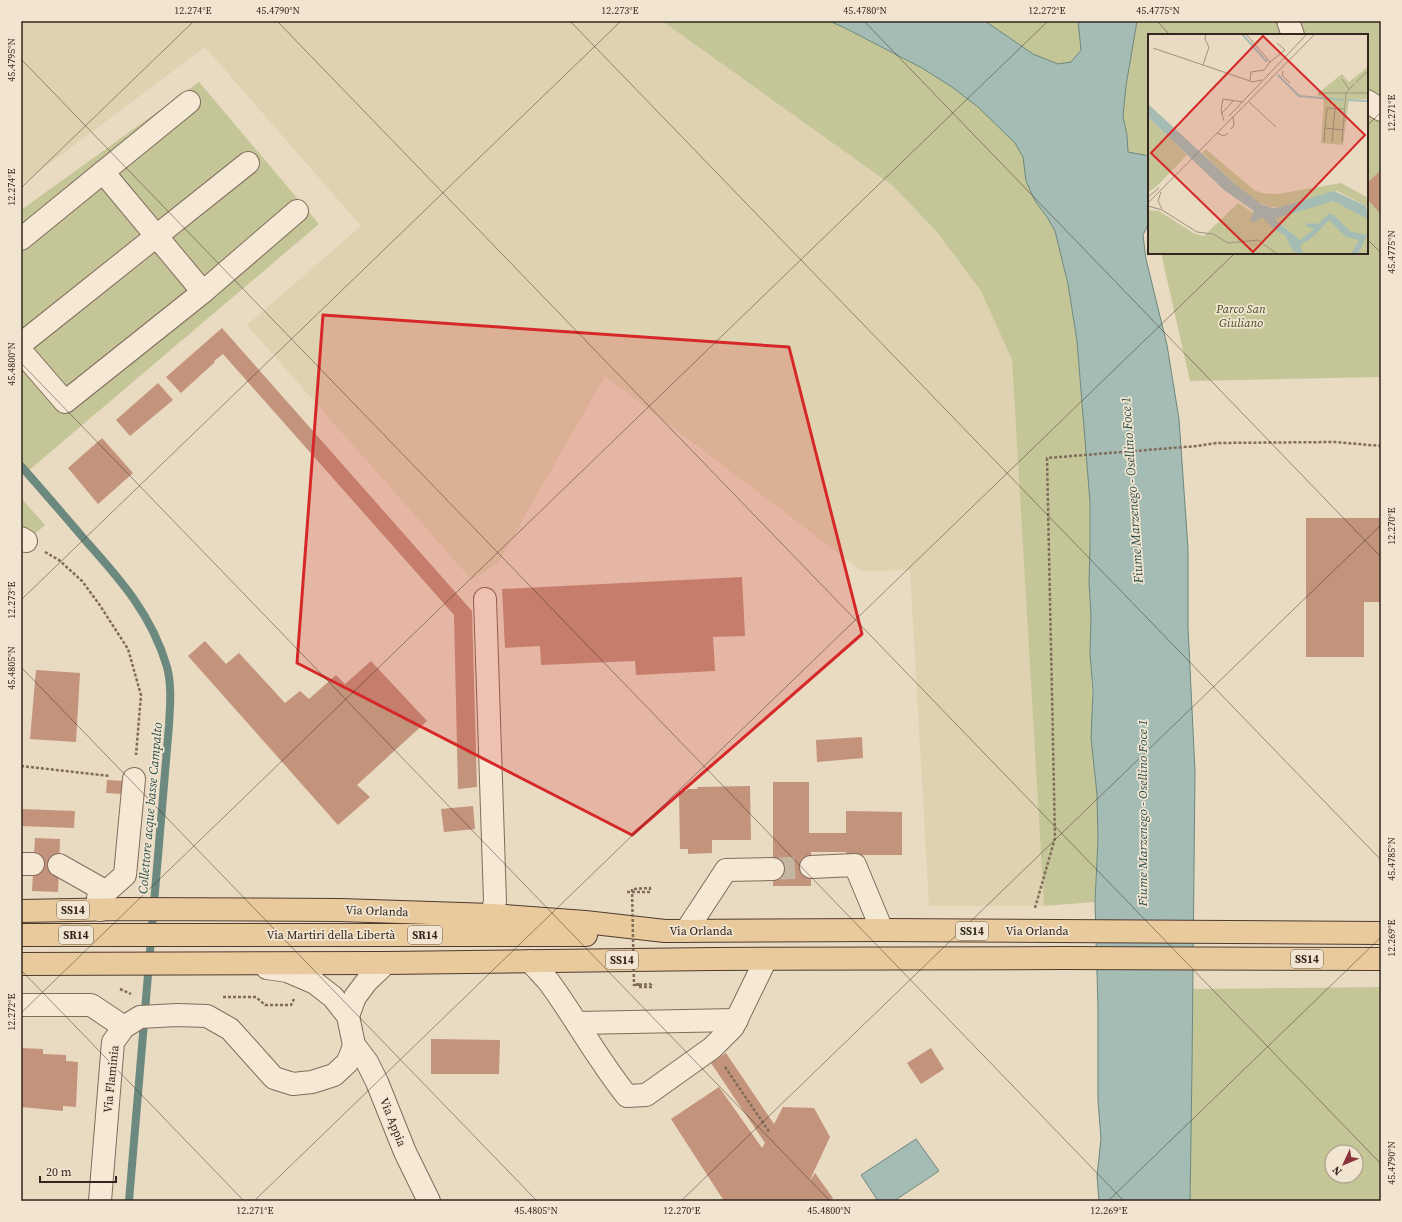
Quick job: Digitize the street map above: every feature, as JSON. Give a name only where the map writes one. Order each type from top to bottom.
[{"type":"main road","name":"Via Orlanda","points":[[21,911],[99,904],[126,909],[340,910],[492,915],[676,931],[882,930],[1381,933]]},
{"type":"main road","name":"Via Martiri della Libertà","points":[[21,935],[583,935],[676,931]]},
{"type":"main road","name":"SS14","points":[[21,964],[386,963],[766,959],[1381,959]]},
{"type":"street","points":[[1288,21],[1293,34]]},
{"type":"street","points":[[21,239],[189,102]]},
{"type":"street","points":[[1368,102],[1381,110]]},
{"type":"street","points":[[21,344],[248,163]]},
{"type":"street","points":[[103,172],[203,292]]},
{"type":"street","points":[[21,351],[65,402],[203,292],[297,211]]},
{"type":"street","points":[[485,599],[495,901],[492,915]]},
{"type":"street","points":[[99,904],[125,874],[134,779]]},
{"type":"street","points":[[59,865],[98,887],[99,904]]},
{"type":"street","points":[[811,867],[855,865],[882,930]]},
{"type":"street","points":[[676,931],[726,870],[773,869]]},
{"type":"street","points":[[530,961],[548,981],[615,1082],[627,1096],[646,1095],[712,1048],[733,1027],[766,959]]},
{"type":"street","points":[[228,963],[287,971],[315,983],[333,997],[348,1016],[354,1046]]},
{"type":"street","points":[[348,1016],[355,997],[367,981],[386,963]]},
{"type":"street","points":[[21,1005],[91,1005],[124,1026]]},
{"type":"street","name":"Via Flaminia","points":[[100,1201],[113,1042],[124,1026],[140,1017],[176,1015],[207,1016],[230,1029],[274,1078],[293,1084],[312,1082],[334,1075],[347,1063],[354,1046]]},
{"type":"street","points":[[577,1023],[737,1020]]},
{"type":"street","name":"Via Appia","points":[[354,1046],[367,1062],[377,1082],[405,1152],[429,1201]]},
{"type":"path","points":[[1033,913],[1055,838],[1047,458],[1197,446],[1217,443],[1335,442],[1381,446]]},
{"type":"path","points":[[21,766],[134,779],[141,695],[128,649],[82,581],[59,560],[23,540]]},
{"type":"path","points":[[628,892],[650,892],[650,888],[632,889],[634,986],[651,985],[638,987]]},
{"type":"path","points":[[217,997],[256,997],[265,1005],[291,1005],[295,997],[300,997]]},
{"type":"path","points":[[712,1048],[770,1133]]},
{"type":"highlighted area","points":[[323,315],[789,347],[862,634],[632,835],[297,663]]},
{"type":"shaded area","points":[[21,21],[662,21],[893,186],[937,232],[981,291],[1012,360],[1044,906],[929,906],[910,570],[862,571],[605,376],[498,563],[472,580],[247,325],[361,226],[205,47],[21,185]]},
{"type":"green space","points":[[662,21],[829,21],[922,68],[952,87],[978,107],[999,126],[1015,143],[1023,157],[1026,181],[1035,201],[1055,231],[1068,284],[1077,341],[1090,502],[1090,653],[1098,839],[1095,902],[1044,906],[1012,360],[981,291],[937,232],[893,186]]},
{"type":"green space","name":"Parco San Giuliano","points":[[970,21],[1381,21],[1381,377],[1190,381],[1161,254],[1368,254],[1368,34],[1148,34],[1148,226],[1060,98]]},
{"type":"green space","points":[[199,82],[319,224],[21,477],[21,210]]},
{"type":"green space","points":[[21,498],[45,525],[21,546]]},
{"type":"green space","points":[[1381,987],[1381,1201],[1190,1201],[1193,989]]},
{"type":"water","name":"Fiume Marzenego - Osellino Foce 1","points":[[829,21],[985,21],[1033,54],[1058,64],[1071,62],[1081,50],[1078,21],[1137,21],[1126,86],[1123,116],[1127,135],[1128,152],[1148,156],[1148,225],[1143,235],[1146,259],[1167,345],[1179,419],[1188,548],[1188,627],[1195,771],[1190,1201],[1099,1201],[1097,1176],[1101,1139],[1098,1100],[1098,1008],[1095,902],[1098,839],[1097,794],[1091,738],[1093,692],[1090,653],[1090,502],[1077,341],[1068,284],[1055,231],[1035,201],[1026,181],[1023,157],[1015,143],[978,107],[952,87],[922,68]]},
{"type":"water","points":[[916,1139],[939,1171],[894,1201],[878,1201],[861,1175]]},
{"type":"building","points":[[1381,170],[1381,210],[1379,212],[1368,200],[1368,182]]},
{"type":"building","points":[[222,328],[472,611],[477,787],[458,789],[454,615],[223,354],[181,393],[166,377]]},
{"type":"building","points":[[158,383],[173,400],[130,436],[116,420]]},
{"type":"building","points":[[102,438],[133,473],[98,504],[68,468]]},
{"type":"building","points":[[1306,518],[1381,518],[1381,602],[1364,602],[1364,657],[1306,657]]},
{"type":"building","points":[[742,577],[745,636],[713,637],[715,671],[636,675],[635,661],[541,665],[540,646],[505,648],[502,589]]},
{"type":"building","points":[[205,641],[226,664],[239,653],[285,703],[300,691],[309,699],[336,675],[345,684],[371,661],[427,721],[357,785],[370,797],[338,825],[188,656]]},
{"type":"building","points":[[36,670],[80,673],[76,742],[30,739]]},
{"type":"building","points":[[862,737],[863,758],[817,762],[816,740]]},
{"type":"building","points":[[107,780],[124,781],[123,794],[106,793]]},
{"type":"building","points":[[773,782],[809,782],[809,833],[846,833],[846,811],[902,812],[902,855],[846,855],[846,852],[811,852],[811,886],[773,886]]},
{"type":"building","points":[[750,786],[751,840],[712,840],[712,853],[688,854],[688,849],[680,849],[679,791],[698,789],[697,787]]},
{"type":"building","points":[[473,806],[475,829],[444,832],[441,809]]},
{"type":"building","points":[[21,809],[75,811],[74,828],[21,826]]},
{"type":"building","points":[[35,838],[60,839],[58,892],[32,891]]},
{"type":"building","points":[[431,1039],[500,1040],[499,1074],[431,1074]]},
{"type":"building","points":[[21,1048],[43,1049],[43,1054],[66,1055],[66,1061],[78,1062],[76,1107],[63,1106],[63,1111],[21,1107]]},
{"type":"building","points":[[931,1048],[944,1069],[921,1084],[907,1063]]},
{"type":"building","points":[[726,1053],[774,1124],[783,1107],[814,1108],[830,1137],[809,1182],[815,1173],[833,1198],[830,1201],[724,1201],[671,1119],[719,1087],[762,1148],[765,1143],[711,1063]]},
{"type":"waterway","name":"Collettore acque basse Campalto","points":[[21,466],[134,599],[144,614],[161,648],[169,674],[169,725],[129,1201]]},
{"type":"tunnel","points":[[773,869],[811,867]]}]
